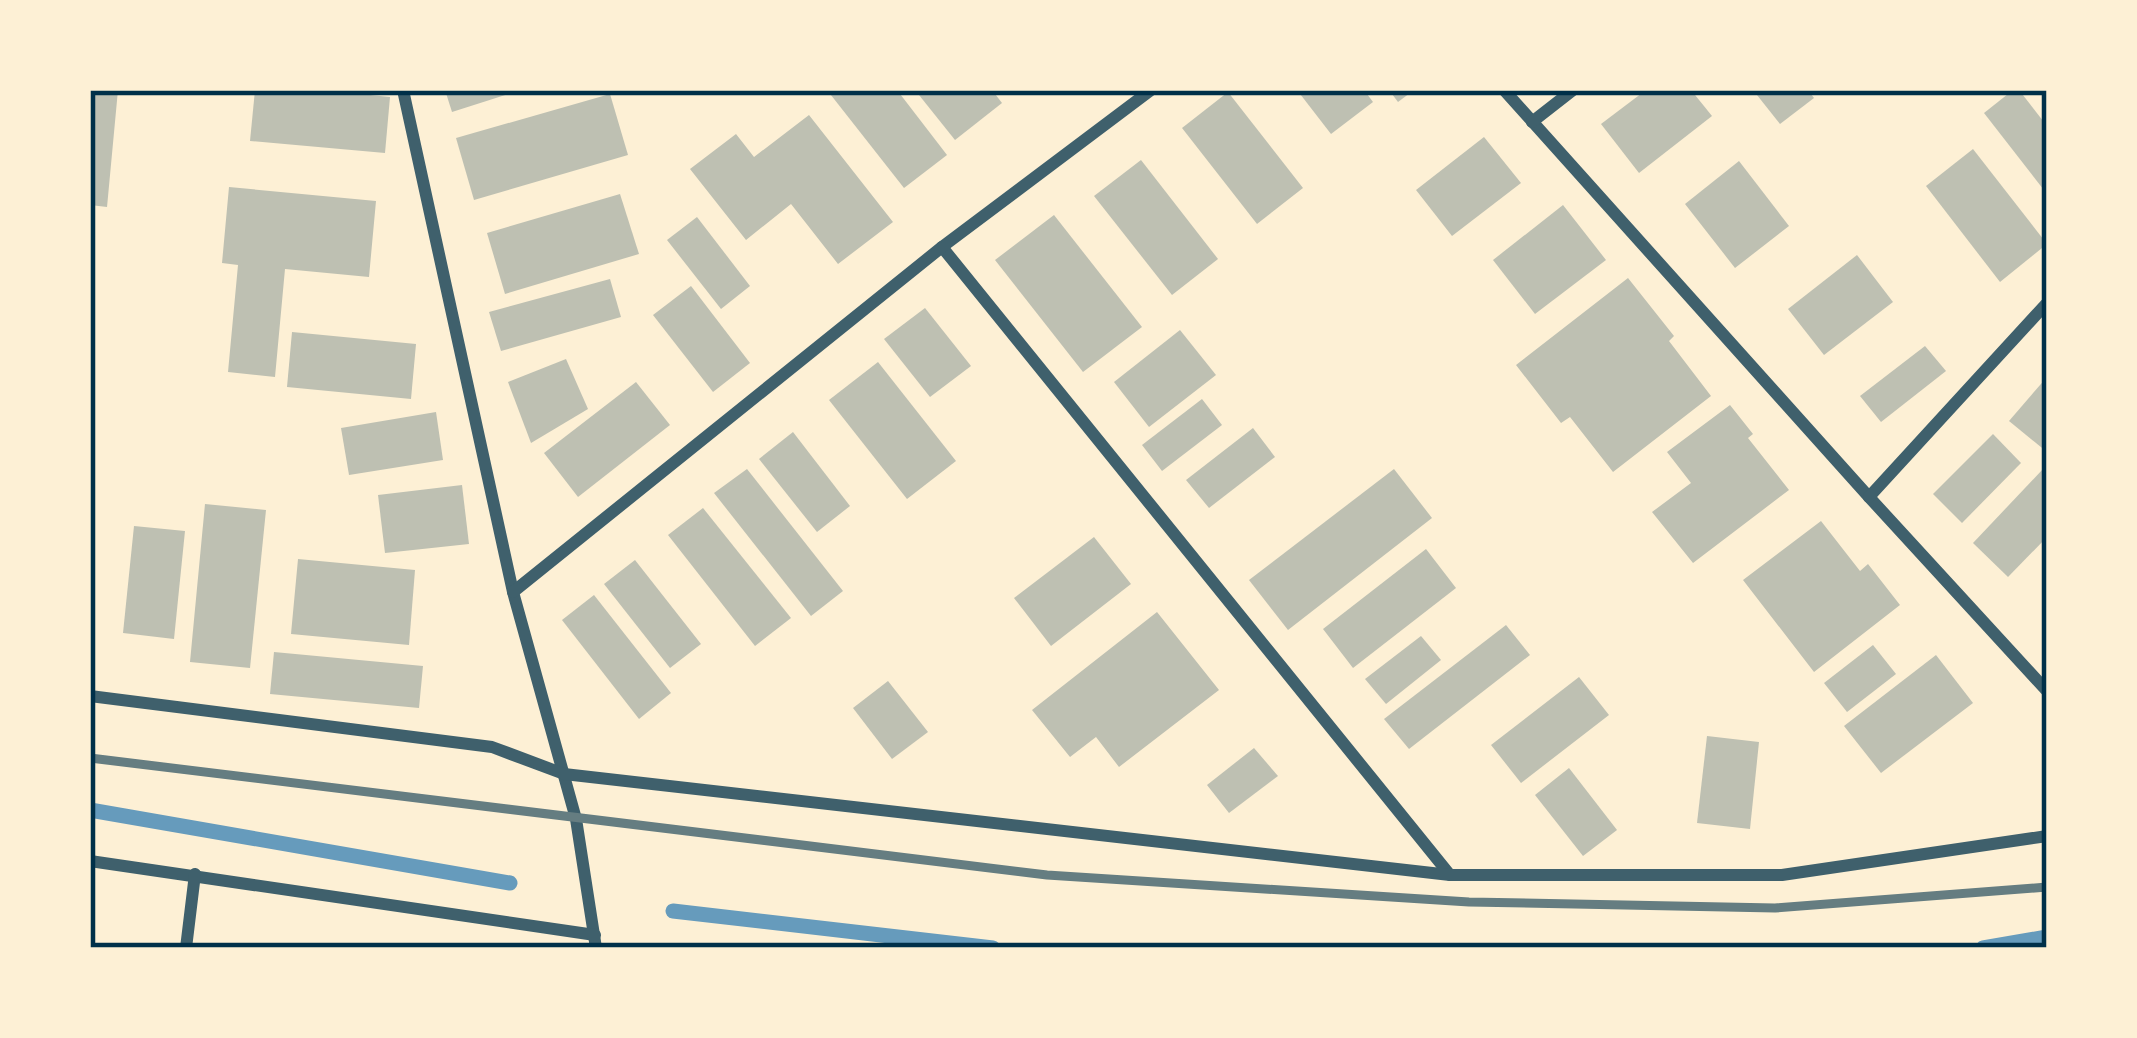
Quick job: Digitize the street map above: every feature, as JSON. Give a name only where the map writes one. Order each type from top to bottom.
[{"type":"street","points":[[90,860],[595,942],[576,819],[513,592],[403,90]]},
{"type":"street","points":[[513,592],[942,247],[1151,90]]},
{"type":"street","points":[[1504,90],[2047,691]]},
{"type":"street","points":[[1532,122],[1573,90]]},
{"type":"street","points":[[942,247],[1450,875]]},
{"type":"street","points":[[1869,497],[2047,303]]},
{"type":"street","points":[[90,696],[492,747],[564,774],[1450,875],[1781,875],[2047,836]]},
{"type":"street","points":[[186,948],[196,874]]},
{"type":"building","points":[[90,90],[118,90],[107,207],[90,205]]},
{"type":"building","points":[[255,90],[390,97],[385,153],[250,141]]},
{"type":"building","points":[[445,90],[518,90],[518,91],[452,112]]},
{"type":"building","points":[[827,90],[897,90],[947,155],[904,188]]},
{"type":"building","points":[[915,90],[992,90],[1002,103],[955,140]]},
{"type":"building","points":[[1297,90],[1364,90],[1373,102],[1331,134]]},
{"type":"building","points":[[1389,90],[1414,90],[1398,102]]},
{"type":"building","points":[[1646,90],[1691,90],[1712,116],[1639,173],[1601,124]]},
{"type":"building","points":[[1753,90],[1808,90],[1814,98],[1780,124]]},
{"type":"building","points":[[2019,90],[2047,126],[2047,194],[1984,113]]},
{"type":"building","points":[[1228,92],[1303,188],[1257,224],[1182,128]]},
{"type":"building","points":[[610,94],[628,155],[474,200],[456,138]]},
{"type":"building","points":[[809,115],[893,222],[838,264],[791,204],[746,240],[690,169],[736,134],[754,157]]},
{"type":"building","points":[[1484,137],[1521,183],[1452,236],[1416,190]]},
{"type":"building","points":[[1973,149],[2047,244],[2000,282],[1926,186]]},
{"type":"building","points":[[1141,160],[1218,259],[1172,295],[1094,196]]},
{"type":"building","points":[[1739,161],[1789,226],[1735,268],[1685,204]]},
{"type":"building","points":[[229,187],[376,201],[369,277],[285,269],[275,377],[228,372],[238,265],[222,263]]},
{"type":"building","points":[[620,194],[639,254],[505,294],[487,233]]},
{"type":"building","points":[[1563,205],[1606,260],[1535,314],[1493,260]]},
{"type":"building","points":[[1054,215],[1142,327],[1083,372],[995,260]]},
{"type":"building","points":[[697,217],[750,286],[721,309],[667,240]]},
{"type":"building","points":[[1857,255],[1893,302],[1824,355],[1788,309]]},
{"type":"building","points":[[1628,278],[1674,336],[1669,341],[1711,396],[1613,472],[1570,417],[1561,423],[1516,365]]},
{"type":"building","points":[[610,279],[621,317],[501,351],[489,312]]},
{"type":"building","points":[[691,286],[750,363],[713,392],[653,315]]},
{"type":"building","points":[[925,308],[971,366],[930,397],[884,339]]},
{"type":"building","points":[[1180,330],[1216,375],[1149,427],[1114,382]]},
{"type":"building","points":[[292,332],[416,344],[411,399],[287,387]]},
{"type":"building","points":[[1925,346],[1946,371],[1881,422],[1860,396]]},
{"type":"building","points":[[566,359],[588,409],[531,443],[508,382]]},
{"type":"building","points":[[878,362],[956,461],[907,499],[829,400]]},
{"type":"building","points":[[2047,377],[2047,452],[2009,421]]},
{"type":"building","points":[[636,382],[670,425],[578,497],[544,453]]},
{"type":"building","points":[[1202,399],[1222,425],[1162,471],[1142,445]]},
{"type":"building","points":[[1730,405],[1753,434],[1748,438],[1789,490],[1693,563],[1652,512],[1691,483],[1667,452]]},
{"type":"building","points":[[436,412],[443,460],[349,475],[341,428]]},
{"type":"building","points":[[1253,428],[1275,457],[1209,508],[1186,480]]},
{"type":"building","points":[[793,432],[850,506],[817,532],[759,459]]},
{"type":"building","points":[[1993,434],[2021,463],[1962,523],[1933,494]]},
{"type":"building","points":[[747,469],[843,591],[811,616],[714,493]]},
{"type":"building","points":[[1394,469],[1432,518],[1288,630],[1249,580]]},
{"type":"building","points":[[2043,469],[2047,473],[2047,537],[2008,577],[1973,543]]},
{"type":"building","points":[[462,485],[469,544],[385,553],[378,495]]},
{"type":"building","points":[[205,504],[266,510],[250,668],[190,662]]},
{"type":"building","points":[[703,508],[791,618],[755,646],[668,535]]},
{"type":"building","points":[[1821,521],[1860,571],[1868,564],[1900,605],[1814,672],[1743,580]]},
{"type":"building","points":[[134,526],[185,531],[174,639],[123,633]]},
{"type":"building","points":[[1094,537],[1131,584],[1051,646],[1014,598]]},
{"type":"building","points":[[1426,549],[1456,588],[1353,668],[1323,629]]},
{"type":"building","points":[[298,559],[415,570],[409,645],[291,634]]},
{"type":"building","points":[[635,560],[701,644],[670,668],[604,584]]},
{"type":"building","points":[[594,595],[671,693],[639,719],[562,620]]},
{"type":"building","points":[[1157,612],[1219,690],[1119,767],[1096,737],[1070,757],[1032,710]]},
{"type":"building","points":[[1506,625],[1530,655],[1409,749],[1384,719]]},
{"type":"building","points":[[1421,636],[1441,660],[1386,704],[1365,679]]},
{"type":"building","points":[[1873,645],[1896,674],[1847,712],[1824,683]]},
{"type":"building","points":[[274,652],[423,666],[419,708],[270,694]]},
{"type":"building","points":[[1936,655],[1973,703],[1881,773],[1844,726]]},
{"type":"building","points":[[1579,677],[1609,715],[1521,783],[1491,745]]},
{"type":"building","points":[[888,681],[928,732],[892,759],[853,708]]},
{"type":"building","points":[[1707,736],[1759,742],[1750,829],[1697,823]]},
{"type":"building","points":[[1254,748],[1278,776],[1229,813],[1207,785]]},
{"type":"building","points":[[1569,768],[1617,830],[1583,856],[1535,795]]},
{"type":"waterway","points":[[90,810],[510,883]]},
{"type":"waterway","points":[[673,911],[993,948]]},
{"type":"waterway","points":[[1983,948],[2047,937]]},
{"type":"railway","points":[[90,758],[1047,875],[1469,902],[1775,908],[2047,887]]}]
